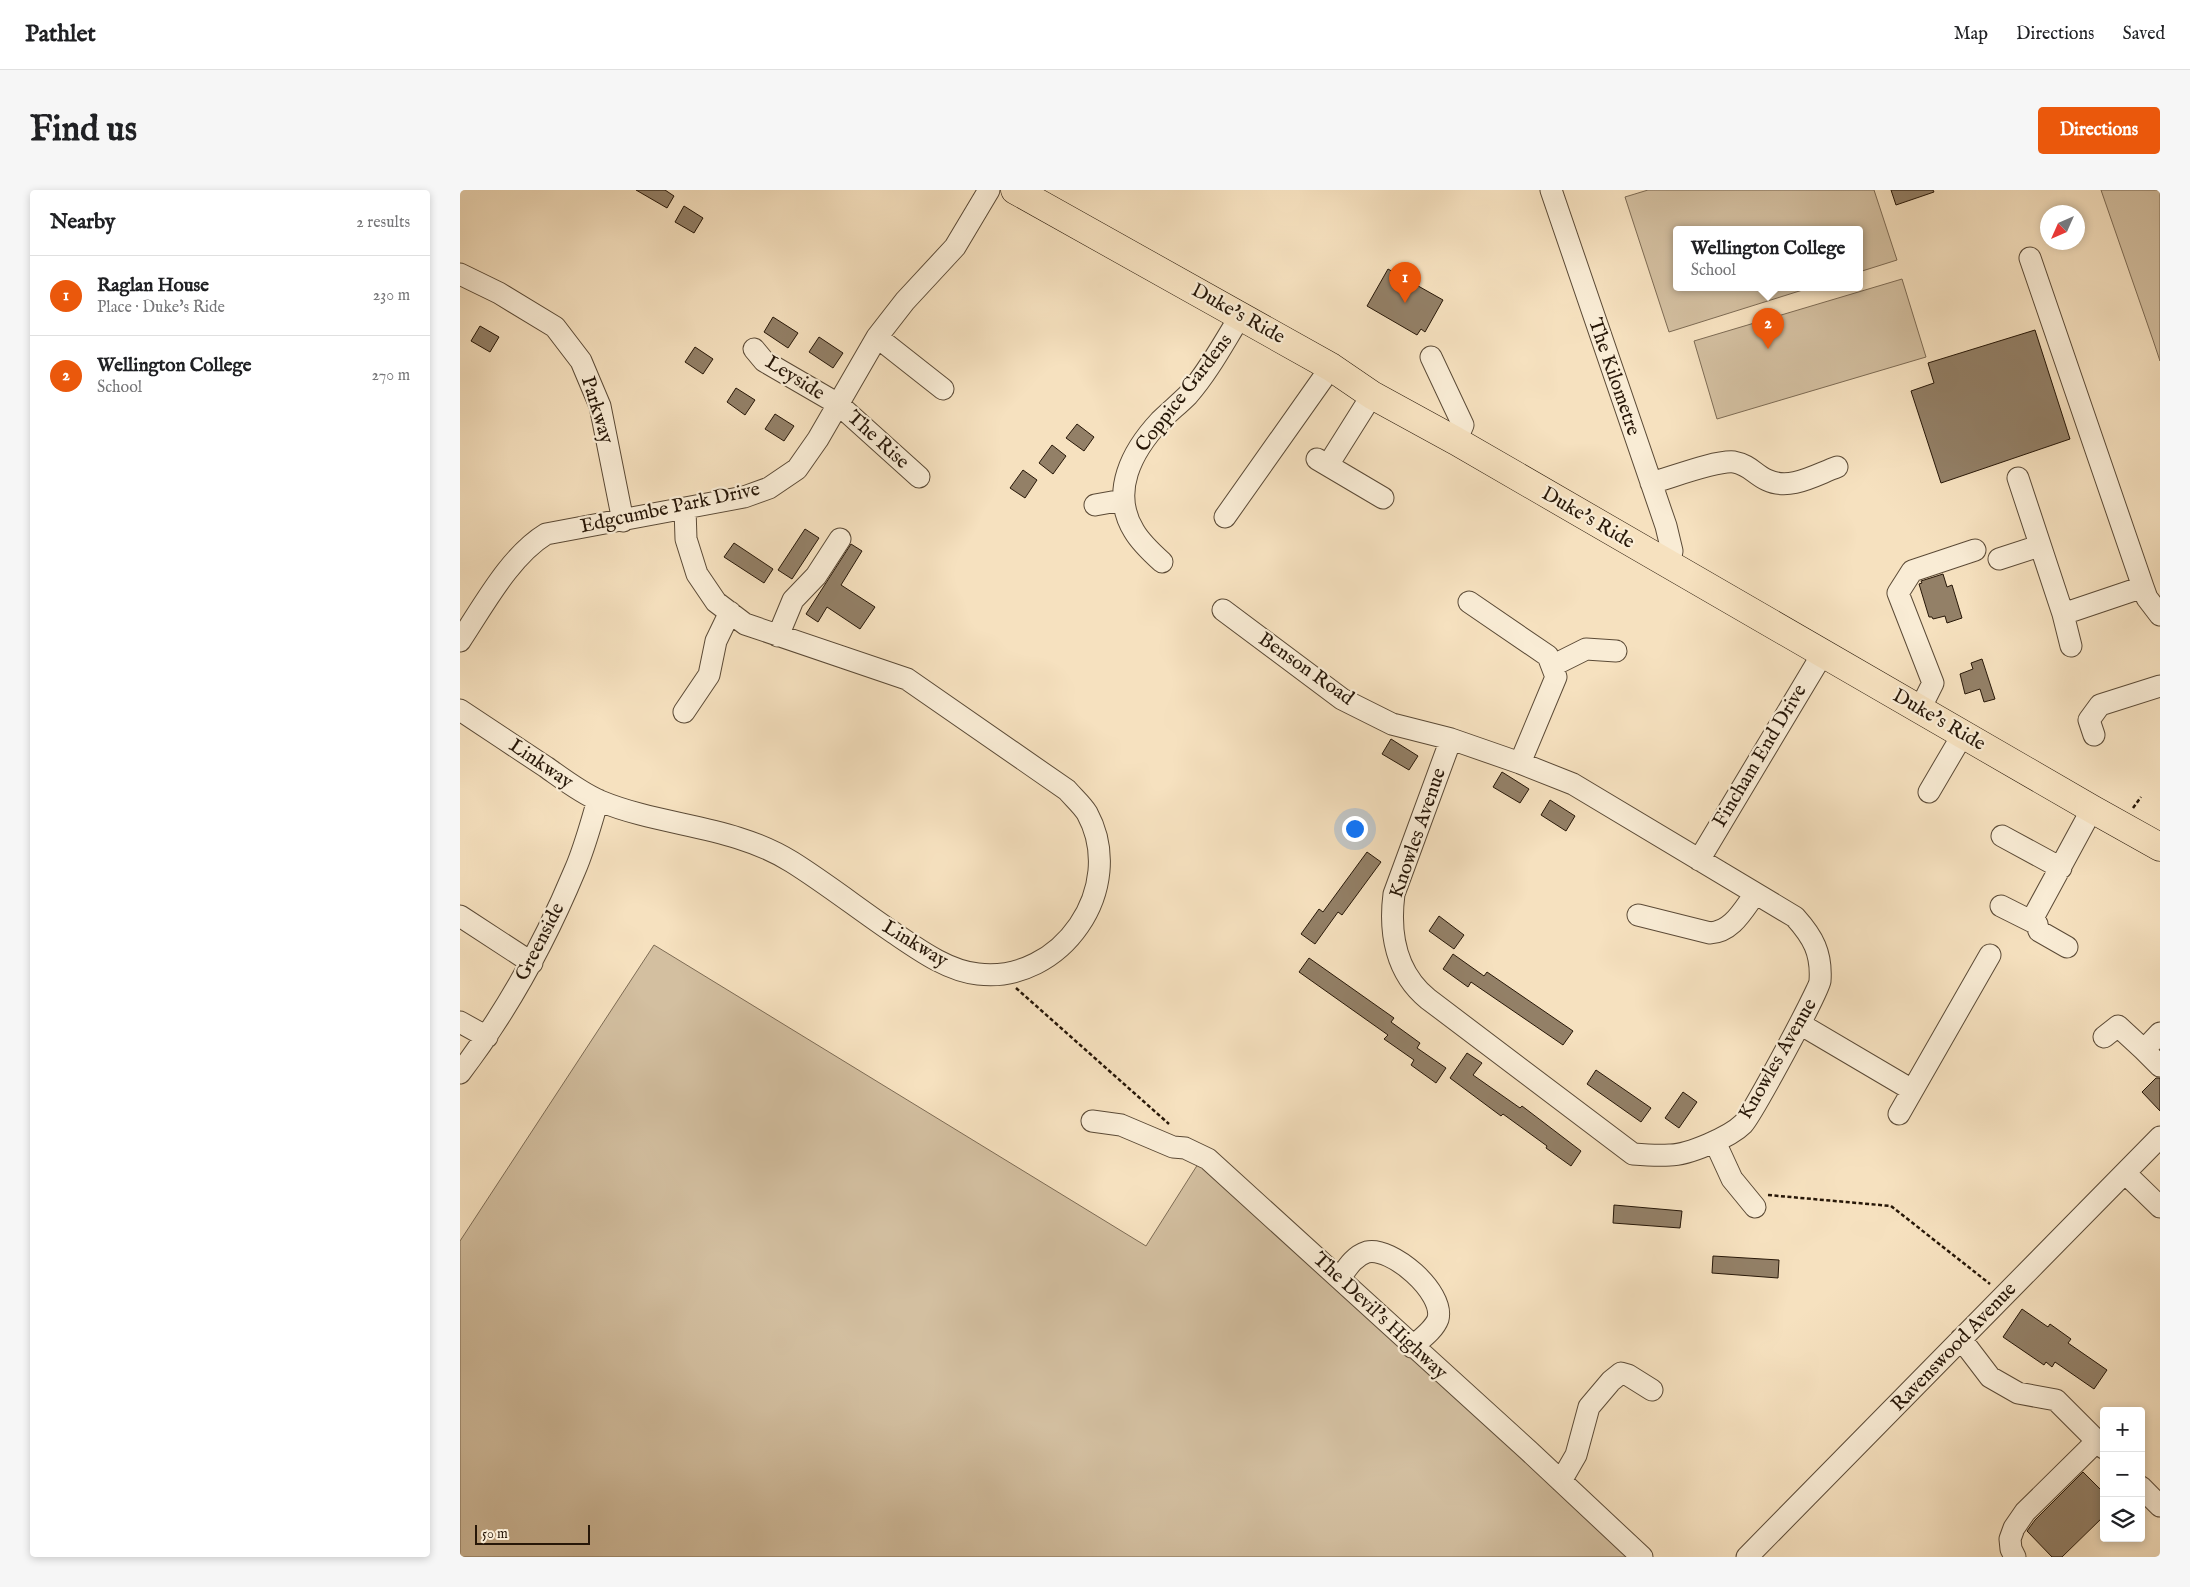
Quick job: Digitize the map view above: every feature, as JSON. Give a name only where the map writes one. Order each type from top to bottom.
[{"type":"main road","name":"Duke's Ride","points":[[1016,190],[1241,315],[1331,367],[1372,395],[1456,441],[2160,847]]},
{"type":"street","name":"Edgcumbe Park Drive","points":[[461,636],[512,564],[536,540],[546,534],[744,497],[769,488],[797,469],[877,337],[905,300],[955,247],[989,190]]},
{"type":"street","name":"The Kilometre","points":[[1551,190],[1651,483],[1672,551],[1669,565]]},
{"type":"street","points":[[2030,258],[2143,587],[2147,598],[2160,616]]},
{"type":"street","name":"Parkway","points":[[460,274],[498,293],[555,327],[582,361],[600,406],[624,520]]},
{"type":"street","name":"Coppice Gardens","points":[[1162,562],[1141,542],[1133,530],[1122,500],[1124,480],[1138,449],[1159,422],[1188,394],[1214,360],[1241,315]]},
{"type":"street","points":[[877,337],[943,389]]},
{"type":"street","name":"Leyside","points":[[754,349],[764,361],[838,404]]},
{"type":"street","points":[[1431,357],[1463,425],[1456,441]]},
{"type":"street","points":[[1225,517],[1331,367]]},
{"type":"street","points":[[1372,395],[1323,462],[1383,498]]},
{"type":"street","name":"The Rise","points":[[838,404],[919,477]]},
{"type":"street","points":[[1651,483],[1701,468],[1732,462],[1749,466],[1767,480],[1788,485],[1837,467]]},
{"type":"street","points":[[2018,478],[2071,646]]},
{"type":"street","points":[[1095,505],[1122,500]]},
{"type":"street","name":"Linkway","points":[[460,710],[570,784],[598,800],[622,809],[744,839],[790,861],[923,953],[949,965],[976,974],[1001,975],[1022,970],[1047,958],[1064,946],[1078,928],[1096,886],[1098,866],[1097,844],[1086,813],[1067,790],[907,679],[745,624],[716,602],[697,574],[686,539],[685,508]]},
{"type":"street","points":[[778,636],[794,600],[816,576],[840,539]]},
{"type":"street","points":[[1999,558],[2039,546]]},
{"type":"street","points":[[1920,709],[1933,683],[1898,593],[1912,570],[1975,550]]},
{"type":"street","points":[[2062,614],[2143,587]]},
{"type":"street","points":[[1469,602],[1548,656],[1556,677],[1520,763]]},
{"type":"street","name":"Benson Road","points":[[1223,610],[1342,699],[1392,724],[1450,740]]},
{"type":"street","points":[[684,712],[709,675],[716,640],[730,612]]},
{"type":"street","points":[[1552,666],[1586,649],[1616,652]]},
{"type":"street","name":"Fincham End Drive","points":[[1699,860],[1822,653]]},
{"type":"street","points":[[2094,735],[2089,720],[2100,705],[2160,686]]},
{"type":"street","points":[[1929,792],[1963,734]]},
{"type":"street","name":"Knowles Avenue","points":[[1450,740],[1520,763],[1573,784],[1795,917],[1810,933],[1819,956],[1820,984],[1800,1024],[1743,1124],[1715,1142],[1673,1156],[1632,1154],[1428,999],[1415,987],[1404,970],[1395,943],[1391,914],[1394,894],[1450,740]]},
{"type":"street","name":"Greenside","points":[[460,1073],[488,1037],[532,963],[576,868],[598,800]]},
{"type":"street","points":[[2067,947],[2039,931],[2034,916],[2092,809]]},
{"type":"street","points":[[2002,836],[2061,868]]},
{"type":"street","points":[[1638,915],[1716,933],[1732,924],[1756,894]]},
{"type":"street","points":[[2001,906],[2037,924]]},
{"type":"street","points":[[460,916],[532,963]]},
{"type":"street","points":[[1899,1114],[1990,954]]},
{"type":"street","points":[[460,1022],[488,1037]]},
{"type":"street","points":[[1800,1024],[1912,1090]]},
{"type":"street","points":[[2111,1031],[2144,1050],[2160,1066]]},
{"type":"street","points":[[2144,1050],[2160,1032]]},
{"type":"street","name":"The Devil's Highway","points":[[1092,1120],[1121,1125],[1172,1147],[1185,1148],[1208,1159],[1340,1278],[1412,1347],[1561,1481],[1642,1557]]},
{"type":"street","name":"Ravenswood Avenue","points":[[1747,1557],[2160,1137]]},
{"type":"street","points":[[1715,1142],[1732,1179],[1750,1200]]},
{"type":"street","points":[[2124,1173],[2160,1207]]},
{"type":"street","points":[[1340,1278],[1356,1257],[1368,1252],[1381,1253],[1406,1266],[1425,1284],[1434,1295],[1438,1307],[1438,1319],[1432,1328],[1412,1347]]},
{"type":"street","points":[[1962,1339],[1990,1377],[2018,1393],[2056,1400],[2100,1445],[2025,1512],[2014,1528],[2010,1539],[2011,1549],[2015,1557]]},
{"type":"street","points":[[1561,1481],[1576,1455],[1588,1407],[1611,1381],[1621,1373],[1628,1375],[1652,1390]]},
{"type":"street","points":[[2145,1491],[2160,1506]]},
{"type":"path","points":[[2132,809],[2140,797]]},
{"type":"path","points":[[1001,975],[1179,1133],[1185,1148]]},
{"type":"path","points":[[1750,1200],[1891,1206],[2004,1295]]},
{"type":"shaded area","points":[[1648,190],[1874,190],[1897,260],[1863,271],[1863,226],[1673,226],[1673,291],[1799,291],[1669,332],[1625,197]]},
{"type":"shaded area","points":[[2101,190],[2160,190],[2160,361],[2153,340]]},
{"type":"shaded area","points":[[1902,279],[1926,357],[1717,419],[1694,341]]},
{"type":"shaded area","points":[[654,945],[1146,1246],[1198,1164],[1650,1557],[460,1557],[460,1241]]},
{"type":"building","points":[[636,190],[665,190],[674,196],[667,208]]},
{"type":"building","points":[[1891,190],[1933,190],[1934,192],[1896,205]]},
{"type":"building","points":[[684,206],[703,218],[694,233],[675,222]]},
{"type":"building","points":[[1388,269],[1443,300],[1425,332],[1421,329],[1417,335],[1367,306]]},
{"type":"building","points":[[773,317],[798,333],[788,348],[764,332]]},
{"type":"building","points":[[480,326],[499,337],[490,352],[471,341]]},
{"type":"building","points":[[2035,330],[2070,439],[1941,483],[1911,391],[1934,383],[1928,363]]},
{"type":"building","points":[[819,337],[843,353],[833,368],[809,352]]},
{"type":"building","points":[[695,347],[713,359],[703,374],[685,362]]},
{"type":"building","points":[[736,388],[755,400],[745,415],[727,402]]},
{"type":"building","points":[[775,414],[794,426],[784,441],[765,429]]},
{"type":"building","points":[[1077,424],[1094,437],[1084,451],[1066,438]]},
{"type":"building","points":[[1052,445],[1066,456],[1053,474],[1039,463]]},
{"type":"building","points":[[1023,470],[1037,480],[1025,498],[1010,488]]},
{"type":"building","points":[[805,529],[819,538],[792,579],[778,570]]},
{"type":"building","points":[[734,543],[773,569],[764,583],[724,557]]},
{"type":"building","points":[[851,544],[862,551],[841,585],[875,607],[860,629],[827,607],[818,622],[806,614]]},
{"type":"building","points":[[1943,574],[1947,587],[1952,585],[1962,618],[1947,623],[1945,616],[1933,619],[1929,617],[1919,584],[1922,583],[1921,581]]},
{"type":"building","points":[[1982,659],[1995,699],[1984,702],[1980,689],[1965,694],[1960,674],[1973,669],[1971,663]]},
{"type":"building","points":[[1391,739],[1418,756],[1409,770],[1382,754]]},
{"type":"building","points":[[1502,772],[1529,789],[1520,803],[1493,787]]},
{"type":"building","points":[[1550,800],[1575,816],[1566,831],[1541,815]]},
{"type":"building","points":[[1367,852],[1381,862],[1342,915],[1338,912],[1315,944],[1301,934],[1319,909],[1323,912]]},
{"type":"building","points":[[1439,916],[1464,935],[1454,949],[1429,931]]},
{"type":"building","points":[[1453,954],[1484,976],[1487,972],[1573,1031],[1563,1045],[1471,982],[1468,987],[1443,969]]},
{"type":"building","points":[[1309,958],[1394,1018],[1391,1022],[1420,1043],[1417,1048],[1446,1068],[1436,1083],[1411,1065],[1414,1060],[1384,1039],[1388,1035],[1299,972]]},
{"type":"building","points":[[1467,1053],[1482,1063],[1473,1075],[1520,1108],[1522,1106],[1581,1151],[1571,1166],[1503,1114],[1501,1116],[1450,1078]]},
{"type":"building","points":[[1596,1070],[1651,1108],[1641,1122],[1587,1084]]},
{"type":"building","points":[[2156,1078],[2160,1078],[2160,1111],[2142,1092]]},
{"type":"building","points":[[1683,1092],[1697,1102],[1679,1128],[1665,1118]]},
{"type":"building","points":[[1614,1205],[1682,1211],[1680,1228],[1613,1223]]},
{"type":"building","points":[[1713,1256],[1779,1260],[1778,1278],[1712,1273]]},
{"type":"building","points":[[2022,1309],[2048,1327],[2050,1324],[2071,1339],[2068,1343],[2107,1370],[2094,1389],[2055,1362],[2052,1367],[2046,1362],[2044,1365],[2003,1337]]},
{"type":"building","points":[[2083,1472],[2100,1489],[2100,1520],[2062,1557],[2052,1557],[2027,1531],[2035,1520]]},
{"type":"place","name":"Raglan House","points":[[1405,303]]},
{"type":"place","name":"Wellington College","points":[[1768,349]]}]
